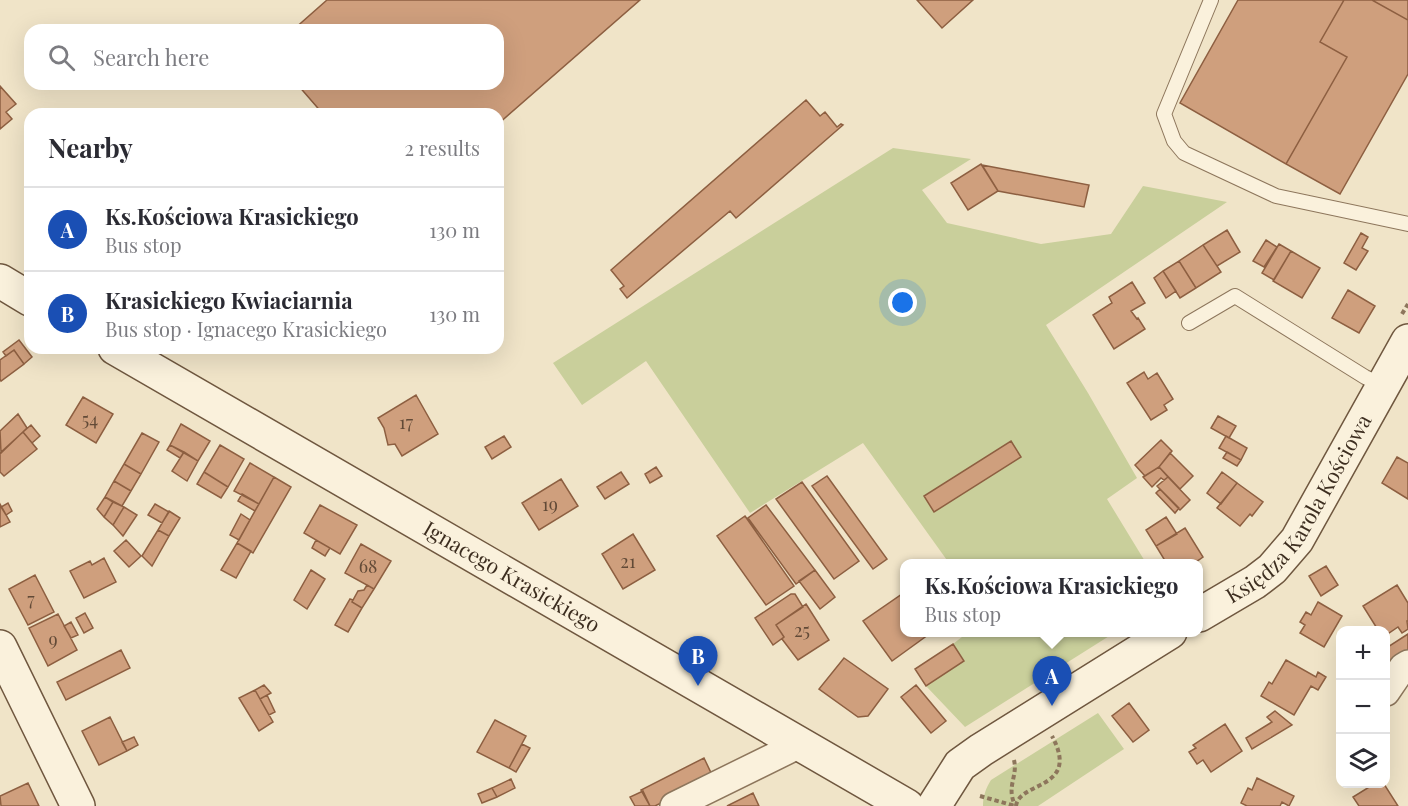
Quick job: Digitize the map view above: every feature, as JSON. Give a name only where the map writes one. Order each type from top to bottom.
[{"type":"street","points":[[0,281],[24,295]]},
{"type":"street","name":"Księdza Karola Kościowa","points":[[1203,613],[1255,582],[1272,569],[1297,540],[1408,341]]},
{"type":"street","name":"Ignacego Krasickiego","points":[[125,354],[907,806]]},
{"type":"street","points":[[934,806],[960,765],[1164,637]]},
{"type":"street","points":[[0,647],[78,806]]},
{"type":"street","points":[[1390,685],[1403,667],[1408,664]]},
{"type":"street","points":[[674,806],[800,744]]},
{"type":"lane","points":[[1211,0],[1164,114],[1174,141],[1184,153],[1276,196],[1408,224]]},
{"type":"lane","name":"Księdza Karola Kościowa","points":[[1189,323],[1235,296],[1383,386]]},
{"type":"path","points":[[1016,806],[1020,797],[1054,777],[1058,771],[1059,752],[1052,736]]},
{"type":"path","points":[[1014,760],[1016,767],[1011,791],[1016,806]]},
{"type":"path","points":[[980,796],[1016,806]]},
{"type":"green space","points":[[893,148],[971,159],[922,190],[947,223],[1041,244],[1111,234],[1143,186],[1227,202],[1046,325],[1137,478],[1107,499],[1144,559],[946,559],[863,443],[750,513],[646,361],[582,405],[553,363]]},
{"type":"green space","points":[[962,637],[1108,637],[965,727],[926,686],[964,661],[953,644]]},
{"type":"green space","points":[[1098,713],[1124,749],[1038,806],[983,806],[985,792],[991,780]]},
{"type":"building","points":[[327,0],[640,0],[504,119],[504,108],[318,108],[302,90],[504,90],[504,24],[300,24]]},
{"type":"building","points":[[917,0],[973,0],[942,28]]},
{"type":"building","points":[[1238,0],[1344,0],[1320,42],[1347,57],[1286,164],[1180,103]]},
{"type":"building","points":[[1344,0],[1372,0],[1408,20],[1408,74],[1340,194],[1286,164],[1347,57],[1320,42]]},
{"type":"building","points":[[1372,0],[1408,0],[1408,20]]},
{"type":"building","points":[[0,86],[16,104],[6,112],[12,119],[0,129]]},
{"type":"building","points":[[806,100],[820,116],[825,112],[837,127],[843,125],[736,218],[730,211],[627,298],[620,289],[624,286],[611,270]]},
{"type":"building","points":[[981,164],[998,191],[968,210],[951,183]]},
{"type":"building","points":[[982,165],[1089,185],[1084,207],[998,191]]},
{"type":"building","points":[[1227,230],[1240,252],[1217,266],[1203,245]]},
{"type":"building","points":[[1361,233],[1368,237],[1362,248],[1368,251],[1356,270],[1344,263]]},
{"type":"building","points":[[1266,240],[1277,247],[1264,267],[1253,261]]},
{"type":"building","points":[[1279,244],[1291,251],[1274,280],[1262,273]]},
{"type":"building","points":[[1203,245],[1221,272],[1196,288],[1179,261]]},
{"type":"building","points":[[1291,251],[1320,268],[1302,298],[1273,281]]},
{"type":"building","points":[[1179,261],[1196,288],[1180,298],[1163,271]]},
{"type":"building","points":[[1163,271],[1176,291],[1166,298],[1154,278]]},
{"type":"building","points":[[1132,282],[1145,303],[1131,311],[1145,329],[1114,349],[1093,315],[1112,303],[1109,297]]},
{"type":"building","points":[[1348,290],[1375,306],[1359,333],[1332,318]]},
{"type":"building","points":[[19,340],[24,347],[24,354],[30,354],[32,357],[24,364],[14,350],[6,356],[3,352]]},
{"type":"building","points":[[14,350],[24,364],[1,381],[0,360]]},
{"type":"building","points":[[1144,372],[1148,379],[1157,373],[1173,399],[1164,405],[1167,410],[1151,420],[1127,383]]},
{"type":"building","points":[[416,395],[438,434],[402,456],[395,444],[388,445],[384,428],[378,418]]},
{"type":"building","points":[[83,397],[113,414],[96,443],[66,425]]},
{"type":"building","points":[[18,414],[27,428],[1,453],[0,431]]},
{"type":"building","points":[[1218,416],[1236,426],[1229,438],[1211,428]]},
{"type":"building","points":[[181,424],[210,441],[198,461],[170,445]]},
{"type":"building","points":[[31,425],[40,436],[32,443],[23,432]]},
{"type":"building","points":[[23,432],[37,449],[4,476],[0,472],[0,453]]},
{"type":"building","points":[[142,433],[159,442],[141,474],[124,464]]},
{"type":"building","points":[[504,436],[511,447],[492,459],[485,447]]},
{"type":"building","points":[[1226,436],[1247,448],[1241,460],[1219,448]]},
{"type":"building","points":[[1161,440],[1172,451],[1159,467],[1145,476],[1135,465]]},
{"type":"building","points":[[1011,441],[1021,457],[934,512],[924,496]]},
{"type":"building","points":[[170,445],[184,452],[180,458],[167,450]]},
{"type":"building","points":[[220,445],[244,459],[228,487],[204,472]]},
{"type":"building","points":[[184,452],[198,461],[187,481],[172,471]]},
{"type":"building","points":[[1227,452],[1241,460],[1237,466],[1223,458]]},
{"type":"building","points":[[1170,453],[1193,476],[1180,489],[1159,467]]},
{"type":"building","points":[[1397,457],[1408,463],[1408,499],[1382,483]]},
{"type":"building","points":[[250,463],[274,477],[259,504],[234,491]]},
{"type":"building","points":[[124,464],[141,474],[131,491],[114,481]]},
{"type":"building","points":[[656,467],[662,476],[650,483],[645,474]]},
{"type":"building","points":[[1159,467],[1168,477],[1164,480],[1161,478],[1152,487],[1143,477]]},
{"type":"building","points":[[204,472],[228,487],[221,498],[197,484]]},
{"type":"building","points":[[621,472],[629,484],[605,499],[597,487]]},
{"type":"building","points":[[1222,472],[1237,483],[1221,504],[1207,493]]},
{"type":"building","points":[[827,476],[887,559],[873,569],[812,486]]},
{"type":"building","points":[[274,477],[291,487],[253,553],[237,543]]},
{"type":"building","points":[[1168,477],[1190,500],[1180,510],[1157,486]]},
{"type":"building","points":[[561,479],[578,506],[539,530],[522,503]]},
{"type":"building","points":[[114,481],[131,491],[122,506],[105,497]]},
{"type":"building","points":[[802,482],[859,561],[834,579],[776,499]]},
{"type":"building","points":[[1237,483],[1263,502],[1240,526],[1217,508]]},
{"type":"building","points":[[1160,489],[1179,508],[1175,513],[1156,493]]},
{"type":"building","points":[[242,494],[259,504],[255,511],[238,501]]},
{"type":"building","points":[[105,497],[113,502],[104,517],[97,509]]},
{"type":"building","points":[[113,502],[124,507],[113,525],[104,517]]},
{"type":"building","points":[[8,503],[12,511],[6,515],[1,507]]},
{"type":"building","points":[[0,504],[10,522],[0,527]]},
{"type":"building","points":[[155,504],[169,512],[162,523],[148,515]]},
{"type":"building","points":[[320,505],[357,525],[340,554],[304,533]]},
{"type":"building","points":[[766,505],[815,570],[796,584],[748,518]]},
{"type":"building","points":[[124,507],[137,515],[123,536],[113,525]]},
{"type":"building","points":[[169,511],[180,518],[169,536],[158,530]]},
{"type":"building","points":[[241,514],[250,520],[239,540],[230,535]]},
{"type":"building","points":[[745,516],[794,586],[766,605],[717,536]]},
{"type":"building","points":[[1166,517],[1177,534],[1156,546],[1146,530]]},
{"type":"building","points":[[1185,528],[1203,557],[1200,559],[1164,559],[1156,546]]},
{"type":"building","points":[[158,530],[169,536],[152,566],[142,556]]},
{"type":"building","points":[[633,534],[655,570],[623,589],[602,554]]},
{"type":"building","points":[[126,540],[141,556],[129,567],[114,551]]},
{"type":"building","points":[[316,540],[330,548],[325,556],[312,548]]},
{"type":"building","points":[[237,543],[251,551],[236,578],[221,570]]},
{"type":"building","points":[[361,544],[391,561],[374,589],[345,573]]},
{"type":"building","points":[[104,558],[116,582],[84,598],[70,571],[90,561],[92,565]]},
{"type":"building","points":[[1326,566],[1338,585],[1321,596],[1309,576]]},
{"type":"building","points":[[311,570],[325,579],[307,609],[294,600]]},
{"type":"building","points":[[815,570],[835,597],[820,609],[799,581]]},
{"type":"building","points":[[35,575],[54,612],[28,625],[9,589]]},
{"type":"building","points":[[367,585],[374,589],[362,608],[352,602],[358,591],[364,590]]},
{"type":"building","points":[[1397,585],[1408,603],[1408,629],[1402,633],[1398,627],[1390,632],[1390,626],[1376,626],[1363,606]]},
{"type":"building","points":[[791,594],[795,594],[803,607],[776,625],[784,637],[773,645],[755,618]]},
{"type":"building","points":[[900,595],[900,637],[925,637],[892,661],[863,621]]},
{"type":"building","points":[[350,599],[362,608],[348,632],[335,625]]},
{"type":"building","points":[[1318,602],[1342,616],[1324,647],[1300,633],[1305,625],[1300,622],[1306,612],[1311,615]]},
{"type":"building","points":[[806,604],[829,640],[798,660],[782,639],[784,637],[776,625]]},
{"type":"building","points":[[85,613],[93,628],[84,633],[76,618]]},
{"type":"building","points":[[58,614],[77,650],[48,666],[29,628]]},
{"type":"building","points":[[71,622],[78,635],[71,638],[64,626]]},
{"type":"building","points":[[1408,634],[1408,651],[1390,662],[1390,646]]},
{"type":"building","points":[[953,644],[964,661],[926,686],[915,669]]},
{"type":"building","points":[[121,650],[130,668],[66,700],[57,682]]},
{"type":"building","points":[[844,658],[888,689],[868,716],[858,717],[819,689]]},
{"type":"building","points":[[1286,660],[1316,677],[1318,672],[1326,677],[1318,690],[1311,686],[1294,715],[1261,696],[1269,682],[1272,684]]},
{"type":"building","points":[[264,685],[271,693],[260,699],[255,690]]},
{"type":"building","points":[[916,685],[946,721],[931,733],[901,697]]},
{"type":"building","points":[[255,690],[273,722],[259,731],[239,698]]},
{"type":"building","points":[[267,695],[275,712],[269,715],[260,699]]},
{"type":"building","points":[[1129,703],[1149,730],[1133,742],[1112,716]]},
{"type":"building","points":[[1275,711],[1292,725],[1252,749],[1246,738],[1272,722],[1267,717]]},
{"type":"building","points":[[110,717],[127,751],[99,765],[82,731]]},
{"type":"building","points":[[495,720],[526,736],[509,768],[477,752]]},
{"type":"building","points":[[1225,724],[1242,751],[1211,772],[1203,760],[1197,764],[1189,752],[1196,748],[1193,745]]},
{"type":"building","points":[[134,737],[138,745],[127,751],[122,742]]},
{"type":"building","points":[[522,744],[530,748],[516,772],[509,768]]},
{"type":"building","points":[[704,758],[713,777],[655,806],[650,806],[641,790]]},
{"type":"building","points":[[1257,778],[1294,796],[1289,806],[1282,802],[1280,806],[1247,806],[1241,803],[1248,788],[1252,790]]},
{"type":"building","points":[[511,779],[515,788],[497,797],[492,788]]},
{"type":"building","points":[[28,783],[39,806],[1,806],[0,796]]},
{"type":"building","points":[[492,788],[497,797],[482,803],[478,794]]},
{"type":"building","points":[[1368,788],[1387,788],[1398,806],[1359,806],[1353,797]]},
{"type":"building","points":[[643,791],[650,806],[635,806],[630,797]]},
{"type":"building","points":[[753,793],[759,806],[727,806]]},
{"type":"place","name":"Krasickiego Kwiaciarnia","points":[[698,686]]},
{"type":"place","name":"Ks.Kościowa Krasickiego","points":[[1052,706]]}]
